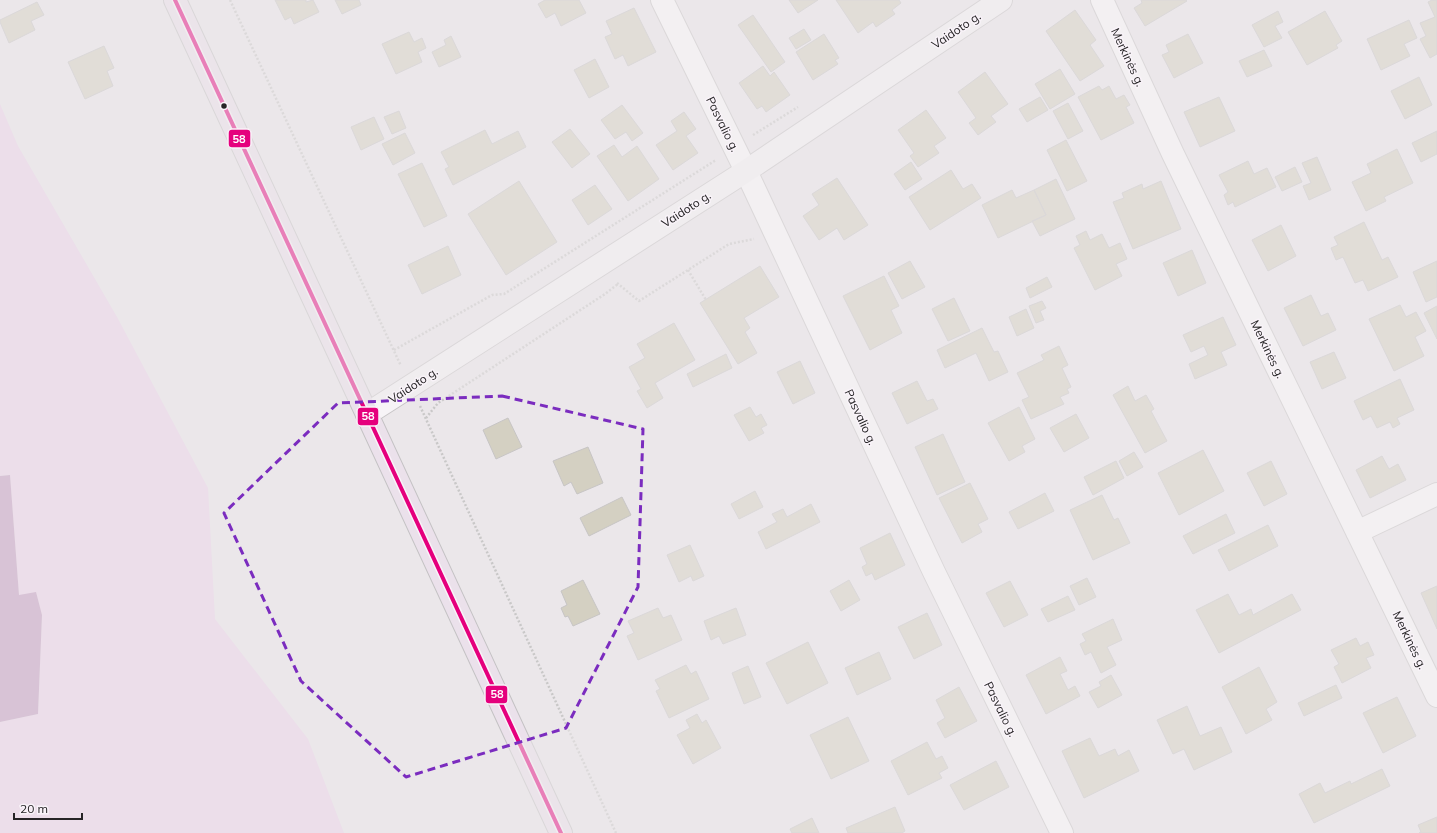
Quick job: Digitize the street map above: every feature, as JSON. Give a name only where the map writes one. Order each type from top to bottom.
[{"type":"highway","points":[[175,0],[561,833]]},
{"type":"main road","name":"Vaidoto g.","points":[[367,414],[746,171],[1001,0]]},
{"type":"street","name":"Pasvalio g.","points":[[662,0],[746,171],[934,572],[1062,833]]},
{"type":"street","name":"Merkinės g.","points":[[1102,0],[1173,154],[1437,696]]},
{"type":"street","points":[[1357,532],[1437,494]]},
{"type":"path","points":[[230,0],[426,418],[616,833]]},
{"type":"path","points":[[394,350],[492,295],[504,294],[800,106]]},
{"type":"path","points":[[597,267],[639,301],[729,244],[776,236]]},
{"type":"path","points":[[688,270],[706,300]]},
{"type":"path","points":[[426,418],[438,403],[618,284]]},
{"type":"highlighted area","points":[[502,396],[643,429],[638,587],[566,728],[406,777],[301,681],[224,513],[338,403]]},
{"type":"shaded area","points":[[0,104],[18,146],[117,317],[208,488],[215,619],[308,739],[344,833],[0,833],[0,722],[38,714],[42,615],[36,593],[19,596],[10,475],[0,476]]},
{"type":"shaded area","points":[[10,475],[19,595],[36,592],[42,615],[38,714],[0,722],[0,476]]},
{"type":"building","points":[[275,0],[306,0],[306,2],[313,0],[319,12],[294,24],[291,17],[285,20]]},
{"type":"building","points":[[335,0],[359,0],[361,5],[342,14]]},
{"type":"building","points":[[545,0],[579,0],[586,13],[561,26],[555,13],[546,18],[538,4]]},
{"type":"building","points":[[789,0],[818,0],[798,13]]},
{"type":"building","points":[[836,0],[899,0],[901,3],[892,10],[895,14],[876,27],[873,22],[858,33]]},
{"type":"building","points":[[1141,0],[1187,1],[1145,26],[1134,8],[1142,3]]},
{"type":"building","points":[[1437,0],[1437,54],[1430,58],[1420,39],[1426,36],[1420,23],[1435,17],[1428,2]]},
{"type":"building","points":[[37,2],[44,15],[31,21],[35,30],[9,43],[0,20]]},
{"type":"building","points":[[634,8],[656,52],[628,66],[623,55],[615,59],[605,37],[612,34],[606,21]]},
{"type":"building","points":[[1075,10],[1096,40],[1090,45],[1104,66],[1080,81],[1046,31]]},
{"type":"building","points":[[1278,11],[1283,22],[1275,26],[1282,38],[1264,47],[1252,25]]},
{"type":"building","points":[[1325,11],[1342,41],[1336,45],[1338,48],[1307,65],[1288,32]]},
{"type":"building","points":[[753,15],[785,62],[771,72],[738,25]]},
{"type":"building","points":[[1409,20],[1417,38],[1404,44],[1410,56],[1381,70],[1367,39]]},
{"type":"building","points":[[804,29],[811,40],[796,49],[789,38]]},
{"type":"building","points":[[409,32],[414,42],[422,38],[426,48],[418,52],[422,62],[396,74],[382,44]]},
{"type":"building","points":[[824,34],[839,58],[835,60],[838,64],[813,80],[796,52]]},
{"type":"building","points":[[1188,34],[1203,63],[1174,78],[1162,55],[1169,52],[1166,45]]},
{"type":"building","points":[[451,36],[461,57],[439,67],[432,52],[446,45],[444,40]]},
{"type":"building","points":[[104,46],[114,68],[107,71],[113,86],[85,99],[68,62]]},
{"type":"building","points":[[1264,50],[1272,66],[1247,77],[1239,61]]},
{"type":"building","points":[[595,59],[609,87],[589,98],[574,70]]},
{"type":"building","points":[[763,66],[770,76],[774,72],[790,95],[766,112],[762,106],[757,109],[739,83]]},
{"type":"building","points":[[1060,69],[1075,94],[1050,109],[1035,84]]},
{"type":"building","points":[[985,72],[1008,104],[991,116],[996,122],[978,135],[969,123],[976,118],[958,92]]},
{"type":"building","points":[[1419,77],[1432,105],[1405,119],[1391,91]]},
{"type":"building","points":[[1099,86],[1102,90],[1109,86],[1116,99],[1124,95],[1130,105],[1126,107],[1134,123],[1101,140],[1078,97]]},
{"type":"building","points":[[1040,97],[1048,110],[1027,122],[1019,109]]},
{"type":"building","points":[[1219,97],[1235,131],[1200,147],[1184,112]]},
{"type":"building","points":[[1068,103],[1083,131],[1068,139],[1053,111]]},
{"type":"building","points":[[622,105],[643,133],[632,141],[626,132],[615,139],[601,120]]},
{"type":"building","points":[[926,110],[946,138],[934,146],[939,153],[918,167],[910,156],[914,153],[898,130]]},
{"type":"building","points":[[399,111],[406,128],[392,134],[384,117]]},
{"type":"building","points":[[684,112],[696,129],[686,136],[698,153],[673,170],[656,145],[677,131],[671,121]]},
{"type":"building","points":[[374,117],[384,139],[361,150],[351,127]]},
{"type":"building","points":[[570,129],[590,154],[572,168],[552,142]]},
{"type":"building","points":[[485,130],[492,144],[518,131],[526,147],[453,185],[445,169],[449,167],[441,152]]},
{"type":"building","points":[[1437,131],[1437,154],[1421,162],[1412,143]]},
{"type":"building","points":[[405,133],[415,153],[393,165],[382,144]]},
{"type":"building","points":[[1066,140],[1087,181],[1067,191],[1047,150]]},
{"type":"building","points":[[614,145],[622,157],[637,146],[659,179],[628,201],[597,156]]},
{"type":"building","points":[[1397,149],[1413,183],[1384,197],[1386,201],[1366,211],[1352,182],[1371,173],[1367,164]]},
{"type":"building","points":[[1317,157],[1331,190],[1309,200],[1303,186],[1311,183],[1302,163]]},
{"type":"building","points":[[1248,161],[1254,174],[1267,168],[1276,187],[1235,207],[1233,202],[1228,205],[1224,195],[1228,192],[1219,175]]},
{"type":"building","points":[[911,162],[922,179],[905,190],[894,174]]},
{"type":"building","points":[[422,163],[447,216],[424,227],[398,174]]},
{"type":"building","points":[[1295,167],[1302,182],[1282,191],[1275,177]]},
{"type":"building","points":[[951,170],[963,189],[972,184],[981,198],[930,230],[909,197]]},
{"type":"building","points":[[837,178],[868,225],[844,240],[837,228],[819,240],[803,216],[819,205],[812,194]]},
{"type":"building","points":[[1056,179],[1075,219],[1040,236],[1032,221],[1046,215],[1034,190]]},
{"type":"building","points":[[519,181],[557,242],[506,275],[468,214]]},
{"type":"building","points":[[1161,181],[1181,229],[1133,249],[1113,202],[1124,198],[1122,193],[1142,184],[1143,189]]},
{"type":"building","points":[[595,185],[612,209],[588,225],[572,200]]},
{"type":"building","points":[[1012,190],[1016,198],[1034,190],[1046,215],[998,238],[982,205]]},
{"type":"building","points":[[1364,222],[1382,260],[1388,257],[1398,277],[1368,291],[1363,280],[1355,283],[1343,257],[1336,260],[1331,248],[1338,245],[1334,237]]},
{"type":"building","points":[[1281,225],[1296,256],[1268,271],[1252,240]]},
{"type":"building","points":[[1086,231],[1090,240],[1102,234],[1109,248],[1120,243],[1127,259],[1116,264],[1122,276],[1095,290],[1074,248],[1080,245],[1076,236]]},
{"type":"building","points":[[448,246],[461,275],[422,294],[408,265]]},
{"type":"building","points":[[1192,250],[1206,283],[1178,296],[1163,263]]},
{"type":"building","points":[[910,261],[925,287],[902,299],[888,273]]},
{"type":"building","points":[[1437,261],[1437,297],[1426,302],[1413,272]]},
{"type":"building","points":[[760,266],[779,297],[744,318],[750,328],[745,332],[757,353],[738,364],[700,303]]},
{"type":"building","points":[[884,276],[899,306],[891,310],[902,333],[870,350],[843,296]]},
{"type":"building","points":[[1047,277],[1052,287],[1030,298],[1026,288]]},
{"type":"building","points":[[1311,295],[1321,316],[1328,313],[1336,330],[1303,346],[1284,308]]},
{"type":"building","points":[[954,298],[970,331],[948,341],[932,309]]},
{"type":"building","points":[[1042,301],[1046,308],[1040,311],[1044,320],[1036,323],[1029,306]]},
{"type":"building","points":[[1400,305],[1406,317],[1416,312],[1426,331],[1415,337],[1424,356],[1394,371],[1369,319]]},
{"type":"building","points":[[1437,306],[1437,339],[1424,313]]},
{"type":"building","points":[[1026,309],[1034,328],[1017,336],[1009,317]]},
{"type":"building","points":[[1223,317],[1236,345],[1221,352],[1227,365],[1195,379],[1189,364],[1208,355],[1204,346],[1191,352],[1183,335]]},
{"type":"building","points":[[674,323],[695,360],[655,383],[663,398],[647,408],[637,391],[641,389],[629,367],[645,358],[637,344]]},
{"type":"building","points":[[982,328],[994,352],[998,351],[1008,372],[989,381],[976,353],[945,368],[937,350]]},
{"type":"building","points":[[1059,346],[1068,365],[1062,368],[1071,387],[1067,389],[1069,393],[1060,397],[1064,404],[1031,419],[1022,400],[1029,397],[1017,373],[1044,360],[1041,355]]},
{"type":"building","points":[[1334,352],[1346,378],[1322,389],[1310,362]]},
{"type":"building","points":[[726,354],[732,368],[693,387],[687,374]]},
{"type":"building","points":[[800,361],[815,393],[793,404],[777,372]]},
{"type":"building","points":[[1400,379],[1414,410],[1397,418],[1400,424],[1393,428],[1390,422],[1377,428],[1371,416],[1363,420],[1354,401]]},
{"type":"building","points":[[917,381],[927,401],[933,399],[938,409],[907,424],[892,393]]},
{"type":"building","points":[[1128,386],[1135,401],[1146,395],[1154,409],[1151,411],[1167,441],[1145,453],[1113,395]]},
{"type":"building","points":[[750,407],[756,417],[761,414],[767,425],[761,428],[764,433],[749,441],[734,415]]},
{"type":"building","points":[[1019,407],[1035,439],[1022,446],[1025,452],[1009,461],[988,423]]},
{"type":"building","points":[[1076,414],[1089,438],[1064,452],[1050,428]]},
{"type":"building","points":[[508,418],[522,447],[496,459],[483,430]]},
{"type":"building","points":[[943,434],[965,482],[937,495],[915,447]]},
{"type":"building","points":[[588,447],[603,483],[577,494],[571,482],[564,486],[553,461]]},
{"type":"building","points":[[1203,450],[1224,491],[1179,515],[1158,473]]},
{"type":"building","points":[[1134,452],[1143,467],[1127,476],[1119,461]]},
{"type":"building","points":[[1382,456],[1389,469],[1398,464],[1406,480],[1370,498],[1356,470]]},
{"type":"building","points":[[1116,461],[1124,478],[1093,495],[1084,477]]},
{"type":"building","points":[[1271,461],[1287,494],[1264,506],[1247,473]]},
{"type":"building","points":[[970,483],[988,519],[978,524],[982,532],[962,543],[939,498]]},
{"type":"building","points":[[755,491],[763,507],[739,519],[731,504]]},
{"type":"building","points":[[1045,493],[1054,511],[1018,529],[1009,512]]},
{"type":"building","points":[[1102,495],[1114,520],[1118,518],[1130,543],[1093,560],[1070,510]]},
{"type":"building","points":[[622,497],[631,515],[589,536],[580,518]]},
{"type":"building","points":[[811,504],[820,522],[766,549],[758,532],[777,522],[772,514],[783,509],[787,517]]},
{"type":"building","points":[[1226,514],[1235,533],[1193,554],[1183,536]]},
{"type":"building","points":[[1268,525],[1278,546],[1229,571],[1218,550]]},
{"type":"building","points":[[890,533],[905,565],[875,580],[872,573],[866,576],[862,567],[867,564],[860,548]]},
{"type":"building","points":[[690,545],[704,576],[693,581],[691,576],[679,582],[667,555]]},
{"type":"building","points":[[1087,578],[1096,597],[1079,605],[1070,586]]},
{"type":"building","points":[[583,580],[600,614],[573,626],[568,616],[565,617],[561,608],[567,605],[561,591]]},
{"type":"building","points":[[849,580],[860,600],[841,611],[830,591]]},
{"type":"building","points":[[1010,581],[1028,615],[1004,627],[986,593]]},
{"type":"building","points":[[1437,586],[1437,629],[1421,593]]},
{"type":"building","points":[[1228,594],[1239,615],[1251,609],[1253,615],[1292,594],[1301,610],[1219,653],[1196,610]]},
{"type":"building","points":[[1068,596],[1075,610],[1048,622],[1041,609]]},
{"type":"building","points":[[658,608],[663,618],[671,615],[682,640],[638,660],[627,636],[634,633],[628,621]]},
{"type":"building","points":[[736,608],[746,635],[723,644],[719,636],[711,640],[704,621]]},
{"type":"building","points":[[927,613],[942,645],[914,659],[898,627]]},
{"type":"building","points":[[1113,619],[1122,640],[1107,647],[1116,665],[1101,673],[1091,652],[1085,655],[1080,644],[1086,641],[1082,634]]},
{"type":"building","points":[[1356,638],[1360,646],[1368,642],[1374,655],[1366,658],[1371,668],[1342,683],[1334,667],[1339,664],[1331,650]]},
{"type":"building","points":[[808,642],[828,683],[787,704],[766,663]]},
{"type":"building","points":[[879,652],[891,679],[857,695],[845,668]]},
{"type":"building","points":[[1060,657],[1067,671],[1060,674],[1068,690],[1075,686],[1080,696],[1046,714],[1026,675]]},
{"type":"building","points":[[686,665],[691,674],[696,671],[709,699],[669,718],[656,691],[660,689],[655,680]]},
{"type":"building","points":[[748,666],[761,697],[744,704],[732,673]]},
{"type":"building","points":[[1259,667],[1277,702],[1266,709],[1272,720],[1246,734],[1222,687]]},
{"type":"building","points":[[1111,675],[1122,695],[1098,708],[1089,692],[1101,686],[1099,682]]},
{"type":"building","points":[[1336,685],[1342,698],[1304,716],[1298,703]]},
{"type":"building","points":[[959,687],[977,721],[945,738],[937,723],[945,718],[936,700]]},
{"type":"building","points":[[1397,697],[1416,736],[1383,753],[1363,713]]},
{"type":"building","points":[[1187,706],[1200,736],[1221,727],[1232,752],[1194,770],[1184,749],[1173,754],[1157,720]]},
{"type":"building","points":[[697,714],[702,723],[706,720],[721,748],[693,764],[677,735],[690,728],[686,720]]},
{"type":"building","points":[[848,717],[869,761],[831,779],[810,735]]},
{"type":"building","points":[[1090,738],[1099,756],[1115,749],[1118,756],[1129,750],[1139,771],[1084,798],[1062,751]]},
{"type":"building","points":[[927,742],[936,759],[942,756],[948,768],[939,773],[942,778],[908,795],[891,761]]},
{"type":"building","points":[[996,761],[1009,787],[964,810],[950,785]]},
{"type":"building","points":[[1382,769],[1390,786],[1314,823],[1299,794],[1320,783],[1325,793],[1350,781],[1351,784]]},
{"type":"building","points":[[895,807],[905,831],[902,833],[848,833],[846,828]]},
{"type":"building","points":[[1437,817],[1437,833],[1419,833],[1421,832],[1418,825]]},
{"type":"building","points":[[812,818],[819,833],[792,833],[790,829]]},
{"type":"transit line","name":"58","points":[[175,0],[561,833]]}]
